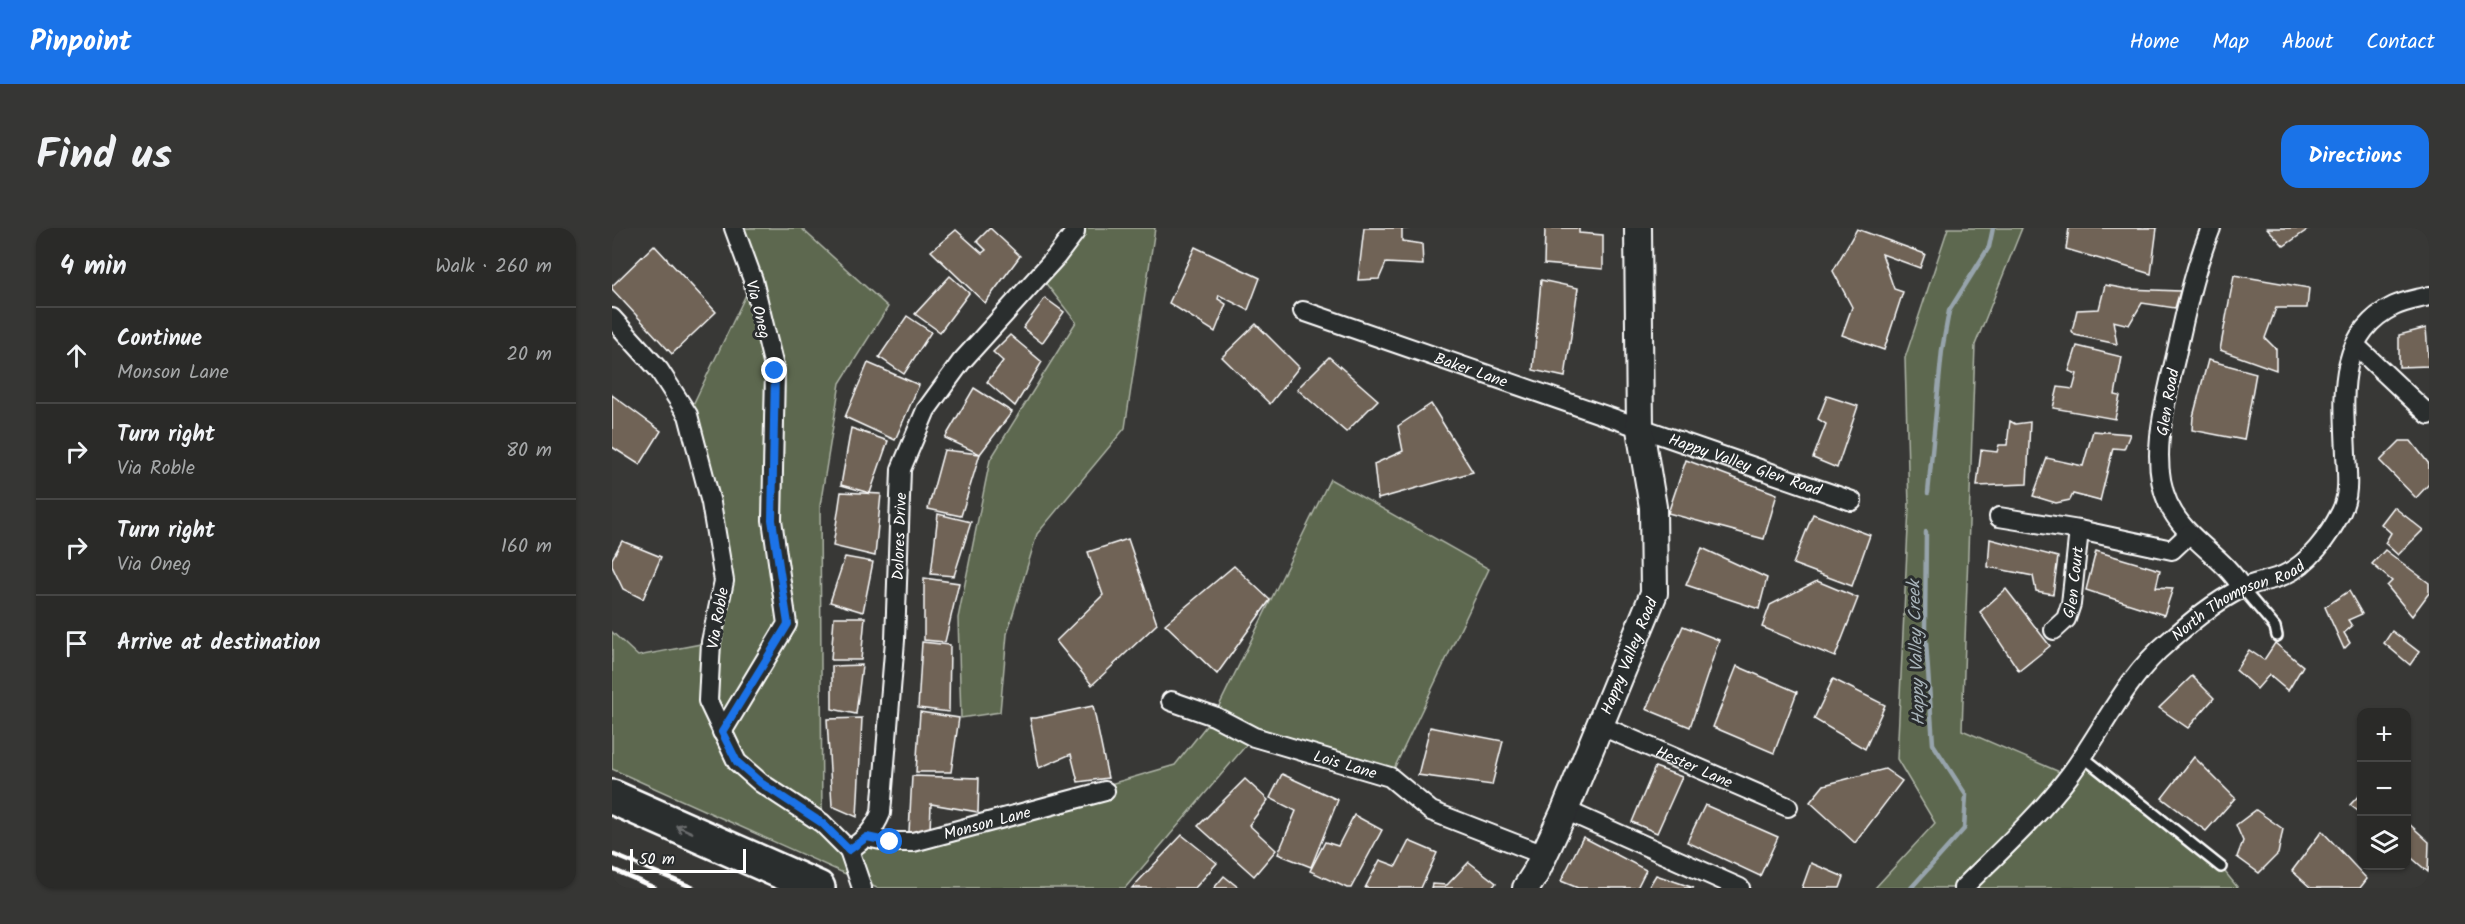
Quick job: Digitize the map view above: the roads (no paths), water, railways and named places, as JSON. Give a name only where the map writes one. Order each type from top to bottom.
[{"type":"highway","points":[[612,797],[806,883]]},
{"type":"street","name":"Via Oneg","points":[[722,732],[788,624],[772,520],[775,371],[753,280],[734,228]]},
{"type":"street","name":"Dolores Drive","points":[[849,850],[867,837],[881,813],[895,640],[901,469],[926,410],[961,362],[1056,257],[1075,232],[1075,228]]},
{"type":"street","name":"Happy Valley Road","points":[[1526,888],[1564,810],[1654,594],[1653,507],[1640,429],[1638,228]]},
{"type":"street","name":"Glen Road","points":[[2211,228],[2196,263],[2161,424],[2160,470],[2168,503],[2190,534],[2232,571],[2242,588]]},
{"type":"street","name":"North Thompson Road","points":[[1963,888],[2036,815],[2069,776],[2129,685],[2165,644],[2206,610],[2242,588],[2285,575],[2305,562],[2328,534],[2342,511],[2348,489],[2344,394],[2347,363],[2355,345],[2372,320],[2395,306],[2429,296]]},
{"type":"street","name":"Baker Lane","points":[[1303,311],[1640,429]]},
{"type":"street","name":"Via Roble","points":[[612,318],[659,370],[688,415],[711,503],[724,581],[711,642],[708,701],[737,762],[761,783],[822,823],[849,850]]},
{"type":"street","points":[[2355,345],[2429,416]]},
{"type":"street","name":"Happy Valley Glen Road","points":[[1640,429],[1852,501]]},
{"type":"street","points":[[1999,517],[2079,530],[2172,550],[2190,534]]},
{"type":"street","name":"Glen Court","points":[[2054,630],[2066,619],[2071,604],[2079,530]]},
{"type":"street","name":"Lois Lane","points":[[1171,701],[1214,716],[1254,736],[1390,777],[1431,811],[1544,855]]},
{"type":"street","name":"Hester Lane","points":[[1599,725],[1788,807]]},
{"type":"street","name":"Monson Lane","points":[[867,837],[890,842],[913,842],[1104,791]]},
{"type":"street","points":[[1564,810],[1740,888]]},
{"type":"street","points":[[849,850],[861,888]]},
{"type":"lane","points":[[2242,588],[2275,627],[2277,636]]},
{"type":"lane","points":[[2082,756],[2221,867]]},
{"type":"waterway","name":"Happy Valley Creek","points":[[1928,493],[1942,350],[1949,311],[1989,247],[1993,228]]},
{"type":"waterway","name":"Happy Valley Creek","points":[[1911,888],[1964,829],[1966,795],[1933,744],[1925,627],[1926,532]]},
{"type":"railway","points":[[612,854],[694,888]]},
{"type":"railway","points":[[612,869],[655,888]]}]
